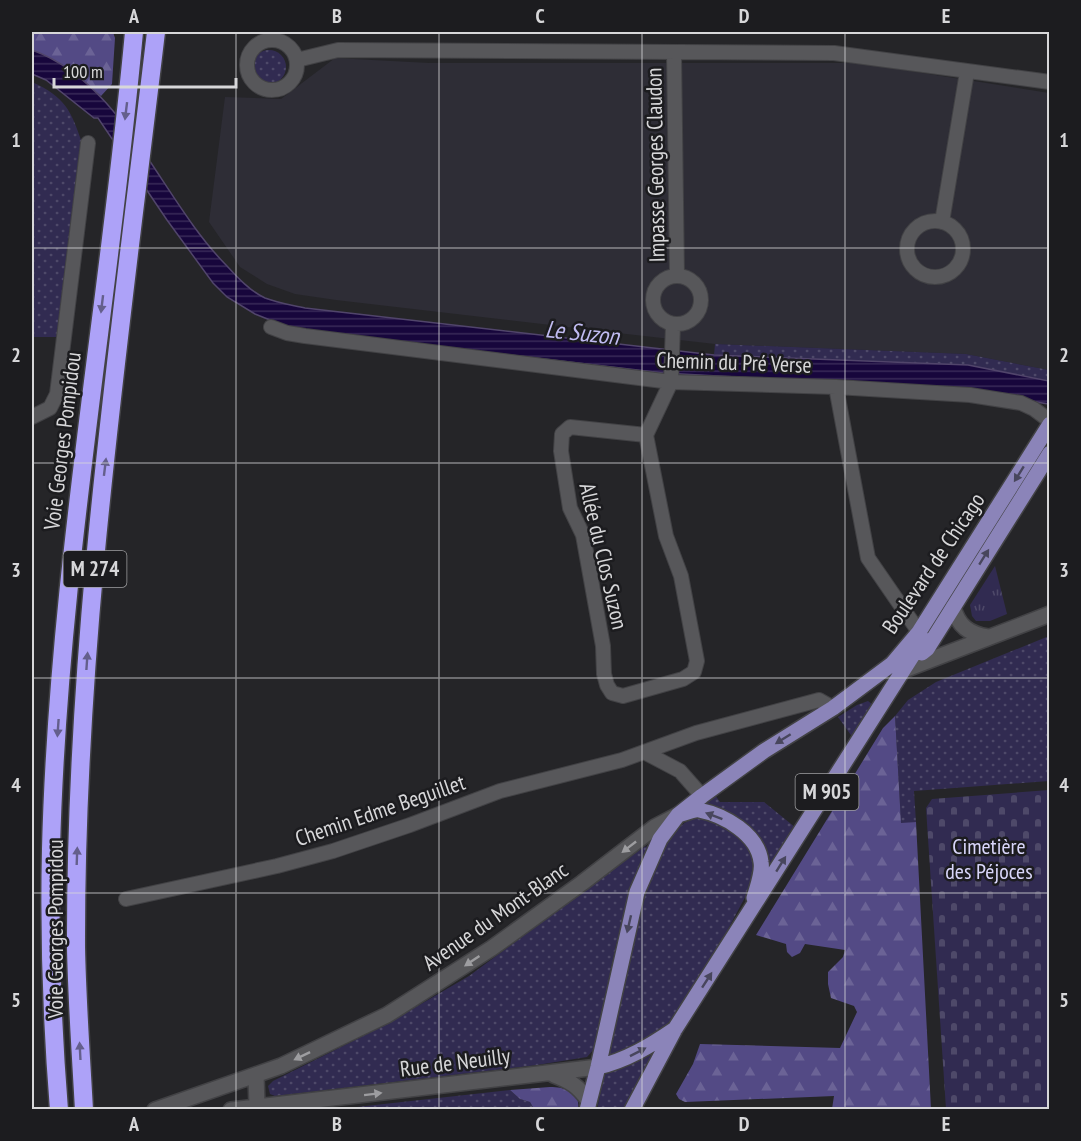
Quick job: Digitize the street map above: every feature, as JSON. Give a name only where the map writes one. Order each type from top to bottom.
[{"type":"highway","name":"Voie Georges Pompidou","points":[[59,1110],[54,1046],[51,849],[59,708],[78,509],[134,32]]},
{"type":"highway","name":"Voie Georges Pompidou","points":[[84,1110],[76,948],[82,730],[98,522],[156,32]]},
{"type":"main road","name":"Boulevard de Chicago","points":[[833,708],[892,664],[919,632],[1050,423]]},
{"type":"main road","name":"Boulevard de Chicago","points":[[904,670],[927,649],[1050,453]]},
{"type":"main road","points":[[904,670],[946,601],[951,580]]},
{"type":"main road","points":[[953,607],[967,630],[988,637]]},
{"type":"main road","points":[[833,708],[904,670],[1050,614]]},
{"type":"main road","name":"Rue de Neuilly","points":[[632,1110],[675,1029],[904,670]]},
{"type":"main road","name":"Avenue du Mont-Blanc","points":[[155,1110],[281,1066],[387,1015],[433,987],[573,890],[656,827],[678,815],[764,751],[833,708]]},
{"type":"main road","points":[[587,1105],[598,1067],[637,892],[660,839],[678,815],[697,810],[706,813],[736,826],[751,840],[761,861],[760,878],[750,914]]},
{"type":"main road","name":"Rue de Neuilly","points":[[231,1110],[598,1067],[615,1063],[640,1052],[675,1029]]},
{"type":"main road","points":[[548,1073],[571,1081],[579,1088],[587,1105]]},
{"type":"main road","points":[[256,1075],[257,1107]]},
{"type":"street","points":[[297,60],[338,50],[834,53],[1050,82]]},
{"type":"street","name":"Impasse Georges Claudon","points":[[674,53],[677,276]]},
{"type":"street","points":[[942,222],[967,72]]},
{"type":"street","points":[[32,417],[50,408],[57,394],[88,142]]},
{"type":"street","points":[[925,222],[942,222],[951,226],[958,233],[963,251],[955,268],[948,274],[938,277],[929,276],[921,273],[909,260],[908,242],[917,227],[925,222]]},
{"type":"street","name":"Impasse Georges Claudon","points":[[677,276],[692,281],[698,287],[701,303],[695,317],[689,322],[673,325],[659,317],[654,310],[653,294],[662,281],[677,276]]},
{"type":"street","points":[[646,435],[671,382],[673,325]]},
{"type":"street","name":"Chemin du Pré Verse","points":[[271,327],[305,336],[671,382],[836,387],[970,395],[1021,403],[1034,409],[1050,423]]},
{"type":"street","points":[[836,387],[868,558],[919,632]]},
{"type":"street","name":"Allée du Clos Suzon","points":[[570,427],[646,435],[666,536],[681,576],[698,661],[694,672],[683,679],[623,696],[612,693],[607,685],[603,646],[583,535],[570,508],[561,451],[562,434],[570,427]]},
{"type":"street","name":"Chemin Edme Beguillet","points":[[126,898],[254,871],[333,851],[500,791],[622,760],[696,733],[819,700],[833,708]]},
{"type":"street","points":[[644,752],[680,771],[702,796]]},
{"type":"shaded area","name":"Le Suzon","points":[[32,50],[64,66],[92,88],[117,115],[203,239],[245,284],[270,300],[305,308],[714,355],[968,365],[1049,381],[1049,404],[956,389],[663,373],[307,331],[285,326],[255,314],[227,297],[213,283],[98,118],[94,118],[46,80],[32,74]]},
{"type":"shaded area","points":[[335,58],[429,63],[859,63],[1049,93],[1049,370],[966,354],[715,344],[586,331],[585,329],[295,294],[267,284],[240,267],[209,222],[225,97],[281,99]]},
{"type":"green space","points":[[32,32],[113,32],[115,38],[112,84],[101,96],[66,67],[32,50]]},
{"type":"green space","points":[[269,50],[281,55],[286,67],[281,79],[269,84],[257,79],[252,67],[257,55]]},
{"type":"green space","points":[[32,82],[52,93],[65,106],[82,143],[60,337],[33,337],[32,329]]},
{"type":"green space","points":[[715,344],[966,354],[1049,370],[1049,381],[968,365],[714,355]]},
{"type":"green space","points":[[995,566],[1007,614],[990,621],[976,621],[972,616],[970,605]]},
{"type":"green space","points":[[1049,636],[1049,781],[914,791],[916,822],[901,824],[895,716],[908,700],[936,682]]},
{"type":"green space","points":[[868,701],[873,705],[853,738],[838,717]]},
{"type":"green space","points":[[895,716],[901,823],[916,822],[931,1109],[832,1109],[834,1096],[685,1102],[679,1099],[676,1094],[693,1064],[700,1044],[840,1048],[857,1012],[854,1006],[831,998],[828,972],[843,957],[845,950],[805,944],[800,953],[792,957],[787,952],[786,944],[756,935],[883,728]]},
{"type":"green space","name":"Cimetière des Péjoces","points":[[1049,790],[1049,1109],[946,1109],[926,808],[932,799]]},
{"type":"green space","points":[[715,795],[720,802],[764,802],[796,828],[767,874],[740,823],[705,802]]},
{"type":"green space","points":[[696,818],[722,826],[746,844],[755,864],[751,885],[695,988],[670,1022],[641,1043],[612,1056],[608,1051],[649,881],[668,840],[681,826]]},
{"type":"green space","points":[[649,846],[632,884],[616,945],[594,1049],[587,1057],[275,1096],[270,1094],[268,1086],[273,1081],[385,1025],[469,976],[644,847]]},
{"type":"green space","points":[[653,1054],[624,1109],[597,1110],[604,1075]]},
{"type":"green space","points":[[550,1087],[571,1092],[577,1098],[578,1109],[534,1109],[530,1102],[520,1099],[510,1090]]},
{"type":"green space","points":[[510,1090],[520,1099],[530,1102],[534,1109],[330,1110]]}]
